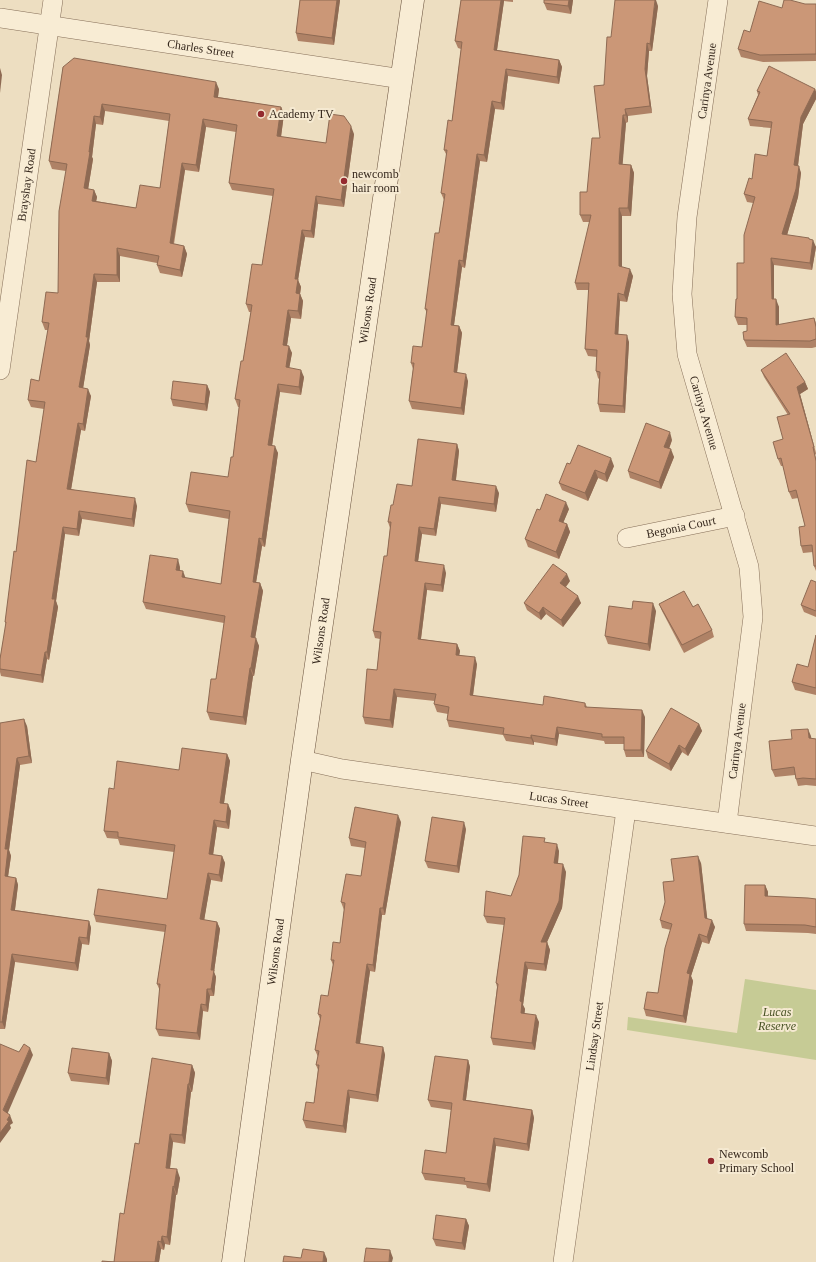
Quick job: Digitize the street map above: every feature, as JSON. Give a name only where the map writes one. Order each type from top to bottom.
[{"type":"street","name":"Brayshay Road","points":[[0,370],[53,0]]},
{"type":"street","name":"Wilsons Road","points":[[233,1262],[302,760],[413,0]]},
{"type":"street","name":"Carinya Avenue","points":[[718,0],[687,217],[682,294],[687,354],[749,567],[752,617],[727,823]]},
{"type":"street","name":"Charles Street","points":[[0,18],[402,79]]},
{"type":"street","name":"Begonia Court","points":[[627,538],[735,516]]},
{"type":"street","name":"Lucas Street","points":[[302,760],[342,769],[816,836]]},
{"type":"street","name":"Lindsay Street","points":[[563,1262],[626,810]]},
{"type":"green space","name":"Lucas Reserve","points":[[745,979],[816,990],[816,1060],[627,1030],[628,1017],[737,1033]]},
{"type":"building","points":[[300,0],[337,0],[332,38],[296,33]]},
{"type":"building","points":[[461,0],[501,0],[494,50],[559,60],[557,77],[506,69],[501,103],[492,101],[484,155],[477,154],[463,261],[459,260],[451,325],[459,326],[454,372],[466,374],[461,408],[409,401],[414,363],[411,363],[413,346],[422,347],[427,309],[425,309],[435,233],[439,233],[445,194],[441,193],[447,150],[444,150],[448,120],[452,121],[462,42],[455,41]]},
{"type":"building","points":[[544,0],[569,0],[568,6],[544,3]]},
{"type":"building","points":[[615,0],[655,0],[650,44],[647,43],[645,69],[650,106],[625,109],[626,115],[623,115],[619,164],[631,165],[628,208],[619,208],[619,266],[630,269],[624,295],[618,293],[615,334],[627,335],[623,406],[598,404],[600,372],[596,371],[597,350],[585,349],[589,283],[575,283],[591,215],[580,215],[580,192],[587,192],[592,138],[600,138],[594,86],[604,85],[607,37],[611,37]]},
{"type":"building","points":[[784,0],[805,4],[816,4],[816,54],[760,55],[738,49],[744,30],[750,32],[759,1],[782,8]]},
{"type":"building","points":[[74,58],[216,82],[214,97],[281,107],[277,136],[326,143],[330,114],[344,116],[351,126],[341,200],[316,196],[311,231],[302,230],[295,279],[298,279],[296,293],[300,294],[298,311],[288,310],[283,345],[289,346],[286,367],[301,370],[299,387],[278,384],[268,445],[275,446],[262,539],[259,538],[253,582],[260,583],[251,637],[256,638],[243,717],[207,712],[211,679],[216,679],[225,616],[143,602],[150,555],[178,559],[176,570],[183,571],[182,577],[221,584],[230,511],[186,504],[191,472],[228,477],[231,457],[233,457],[240,400],[235,399],[252,305],[246,304],[252,264],[262,265],[274,189],[229,183],[237,125],[203,119],[196,165],[182,163],[170,243],[184,246],[180,270],[157,265],[159,256],[117,248],[117,275],[94,274],[86,337],[88,337],[79,387],[88,389],[83,424],[78,423],[67,489],[135,498],[132,519],[79,511],[77,529],[63,527],[52,599],[55,599],[47,652],[45,652],[41,675],[0,669],[0,659],[14,551],[16,552],[27,460],[36,462],[45,402],[28,400],[31,379],[39,381],[49,323],[42,322],[46,292],[58,293],[59,211],[67,164],[49,161],[63,67]],"holes":[[[102,104],[170,114],[160,188],[140,185],[136,208],[92,201],[94,190],[84,188],[94,116],[100,117]]]},
{"type":"building","points":[[769,66],[815,89],[801,117],[794,165],[799,166],[796,189],[782,234],[809,238],[813,240],[810,263],[771,258],[772,299],[776,299],[776,325],[814,318],[816,339],[810,341],[744,340],[743,332],[747,331],[747,318],[735,317],[737,299],[737,263],[744,263],[744,235],[755,197],[744,194],[749,178],[752,179],[755,154],[767,156],[772,122],[748,119],[760,92],[757,91]]},
{"type":"building","points":[[786,353],[805,382],[797,387],[814,447],[816,461],[816,566],[814,566],[812,545],[801,546],[799,527],[805,526],[796,490],[789,492],[781,458],[778,459],[773,442],[783,439],[777,417],[790,414],[761,370]]},
{"type":"building","points":[[173,381],[207,385],[205,404],[171,399]]},
{"type":"building","points":[[646,423],[670,432],[664,447],[671,449],[659,482],[628,471]]},
{"type":"building","points":[[418,439],[457,444],[452,480],[496,486],[494,504],[439,497],[434,529],[419,527],[415,561],[444,565],[441,585],[425,583],[418,639],[457,644],[456,655],[475,657],[470,695],[543,705],[544,696],[585,703],[585,707],[642,710],[641,750],[624,750],[624,737],[602,737],[602,734],[557,727],[555,739],[531,735],[531,738],[503,734],[504,728],[447,720],[449,707],[434,704],[436,694],[394,689],[390,720],[363,717],[367,669],[377,670],[381,632],[373,631],[384,556],[387,556],[391,522],[388,522],[391,505],[393,505],[397,484],[412,486]]},
{"type":"building","points":[[578,445],[611,458],[605,474],[595,470],[585,493],[559,483],[567,463],[570,464]]},
{"type":"building","points":[[546,494],[566,502],[559,521],[567,524],[556,552],[525,539],[537,509],[540,510]]},
{"type":"building","points":[[553,564],[567,574],[560,583],[578,596],[561,620],[543,607],[539,613],[524,603]]},
{"type":"building","points":[[811,580],[816,582],[816,611],[801,605]]},
{"type":"building","points":[[684,591],[693,607],[698,604],[712,630],[682,645],[659,604]]},
{"type":"building","points":[[633,601],[653,603],[648,644],[605,636],[609,606],[632,609]]},
{"type":"building","points":[[816,635],[816,688],[792,682],[797,664],[808,667]]},
{"type":"building","points":[[671,708],[699,724],[685,749],[679,745],[669,764],[646,751]]},
{"type":"building","points":[[24,719],[29,756],[17,758],[5,849],[8,849],[5,876],[16,878],[11,910],[89,921],[87,938],[79,937],[75,963],[12,954],[2,1022],[0,1022],[0,723]]},
{"type":"building","points":[[808,729],[809,738],[816,739],[816,779],[796,779],[794,767],[772,770],[769,741],[792,739],[791,730]]},
{"type":"building","points":[[182,748],[227,754],[220,803],[228,804],[226,822],[214,820],[209,854],[222,856],[219,875],[208,873],[200,919],[217,922],[211,970],[214,970],[211,989],[207,989],[206,1005],[201,1004],[197,1033],[156,1029],[160,984],[157,984],[166,925],[94,915],[98,889],[167,899],[175,845],[118,837],[118,832],[104,831],[109,788],[114,789],[117,761],[179,770]]},
{"type":"building","points":[[355,807],[398,815],[383,908],[380,908],[373,965],[367,964],[356,1043],[383,1047],[376,1095],[348,1090],[343,1126],[303,1120],[306,1102],[314,1103],[319,1065],[316,1065],[319,1051],[315,1050],[321,1015],[318,1014],[321,995],[328,996],[334,960],[331,960],[333,942],[340,943],[345,903],[341,902],[346,874],[361,876],[366,842],[349,838]]},
{"type":"building","points":[[432,817],[464,822],[457,866],[425,861]]},
{"type":"building","points":[[523,836],[545,838],[544,842],[557,844],[554,863],[563,864],[559,901],[541,942],[547,942],[544,964],[525,962],[520,1001],[522,1002],[521,1013],[536,1015],[532,1043],[491,1038],[498,984],[496,983],[505,918],[484,916],[486,891],[511,896],[519,875]]},
{"type":"building","points":[[698,856],[705,918],[712,920],[707,937],[699,934],[687,973],[690,974],[683,1016],[644,1009],[647,992],[658,993],[665,948],[672,924],[660,920],[665,902],[663,882],[674,881],[671,859]]},
{"type":"building","points":[[745,885],[765,885],[765,896],[816,899],[816,927],[805,925],[744,924]]},
{"type":"building","points":[[0,1044],[19,1052],[24,1044],[30,1048],[3,1110],[10,1115],[7,1120],[9,1121],[0,1133]]},
{"type":"building","points":[[72,1048],[109,1053],[106,1078],[68,1073]]},
{"type":"building","points":[[435,1056],[468,1060],[463,1100],[532,1110],[527,1144],[494,1138],[487,1184],[464,1181],[465,1178],[422,1173],[425,1150],[446,1153],[452,1103],[428,1100]]},
{"type":"building","points":[[152,1058],[192,1065],[188,1084],[182,1135],[170,1134],[166,1168],[177,1169],[174,1187],[173,1186],[167,1237],[162,1236],[161,1242],[158,1241],[155,1262],[114,1262],[120,1213],[124,1214],[135,1143],[139,1144]]},
{"type":"building","points":[[436,1215],[466,1219],[462,1243],[433,1239]]},
{"type":"building","points":[[366,1248],[390,1250],[389,1262],[364,1262]]},
{"type":"building","points":[[303,1249],[324,1252],[323,1262],[283,1262],[284,1256],[301,1258]]},
{"type":"place","name":"Academy TV","points":[[261,114]]},
{"type":"place","name":"newcomb hair room","points":[[344,181]]},
{"type":"place","name":"Newcomb Primary School","points":[[711,1161]]}]
